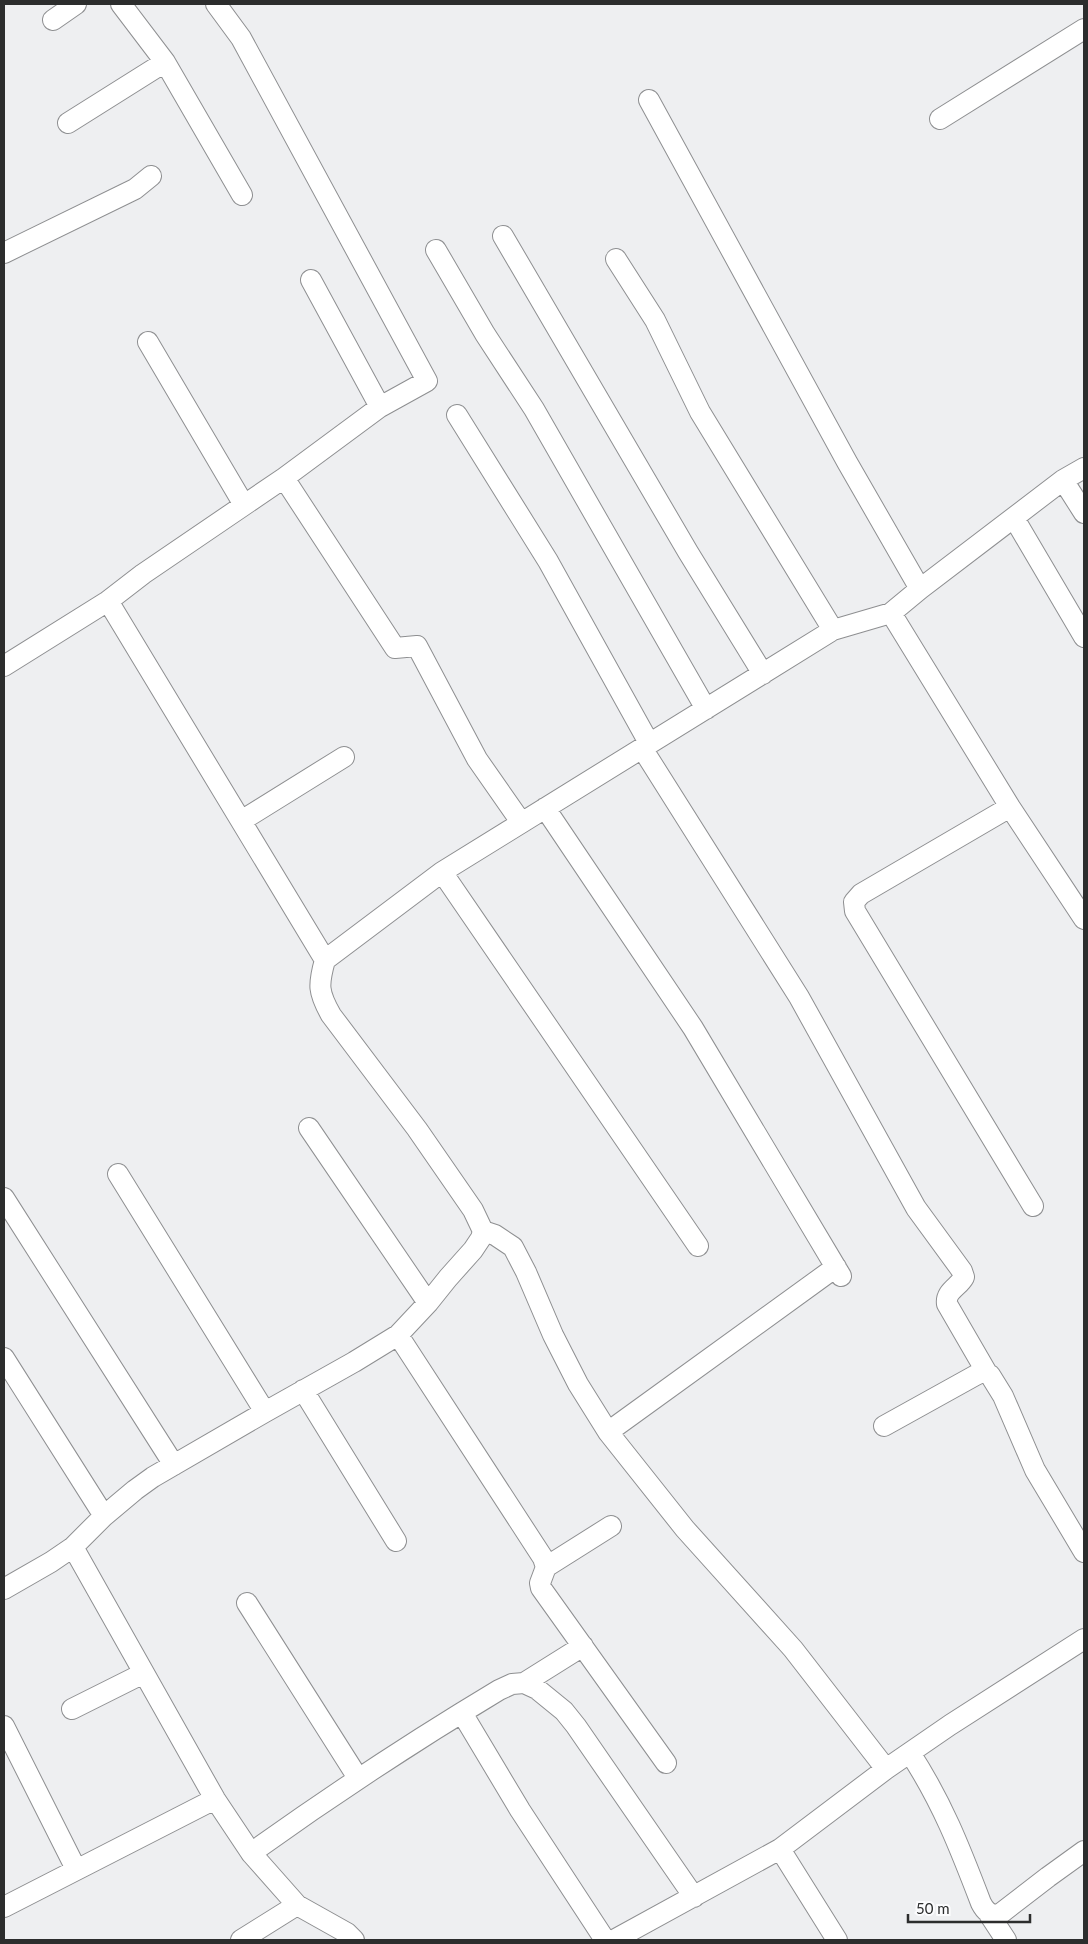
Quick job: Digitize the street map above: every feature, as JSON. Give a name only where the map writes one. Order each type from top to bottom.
[{"type":"street","points":[[53,20],[76,4]]},
{"type":"street","points":[[121,4],[165,62],[242,195]]},
{"type":"street","points":[[4,666],[108,601],[143,574],[284,478],[380,408],[427,381],[241,38],[216,4]]},
{"type":"street","points":[[940,119],[1084,28]]},
{"type":"street","points":[[68,123],[165,62]]},
{"type":"street","points":[[649,100],[847,462],[920,589]]},
{"type":"street","points":[[4,253],[135,188],[151,176]]},
{"type":"street","points":[[503,236],[688,552],[763,674]]},
{"type":"street","points":[[436,250],[485,334],[534,409],[706,708]]},
{"type":"street","points":[[616,259],[655,320],[700,412],[833,630]]},
{"type":"street","points":[[310,280],[380,408]]},
{"type":"street","points":[[148,342],[244,505]]},
{"type":"street","points":[[457,414],[548,561],[646,746],[799,996],[916,1208],[962,1271],[964,1277],[950,1292],[946,1298],[946,1304],[1003,1396],[1035,1470],[1084,1552]]},
{"type":"street","points":[[6,1582],[52,1562],[73,1547],[104,1516],[135,1490],[174,1465],[398,1335],[478,1244],[482,1231],[473,1210],[331,1015],[323,1001],[319,988],[325,960],[442,872],[833,630],[891,613],[1063,480],[1084,468]]},
{"type":"street","points":[[284,478],[394,648],[418,646],[477,759],[521,822]]},
{"type":"street","points":[[1063,480],[1084,513]]},
{"type":"street","points":[[1014,518],[1084,637]]},
{"type":"street","points":[[108,601],[325,960]]},
{"type":"street","points":[[891,613],[1010,807],[1084,919]]},
{"type":"street","points":[[242,821],[344,758]]},
{"type":"street","points":[[1010,807],[861,894],[854,902],[855,911],[1034,1206]]},
{"type":"street","points":[[545,808],[693,1028],[838,1271],[608,1432]]},
{"type":"street","points":[[442,872],[698,1246]]},
{"type":"street","points":[[309,1128],[428,1303]]},
{"type":"street","points":[[118,1174],[265,1412]]},
{"type":"street","points":[[4,1198],[174,1465]]},
{"type":"street","points":[[482,1231],[495,1235],[513,1247],[553,1335],[578,1384],[608,1432],[685,1529],[793,1649],[886,1769]]},
{"type":"street","points":[[398,1335],[543,1558],[546,1567]]},
{"type":"street","points":[[4,1358],[104,1516]]},
{"type":"street","points":[[884,1426],[976,1374],[987,1373]]},
{"type":"street","points":[[303,1390],[396,1541]]},
{"type":"street","points":[[610,1526],[546,1567],[540,1583],[541,1588],[666,1763]]},
{"type":"street","points":[[73,1547],[215,1799],[251,1853],[297,1905],[347,1933],[354,1940]]},
{"type":"street","points":[[247,1603],[358,1778]]},
{"type":"street","points":[[614,1940],[780,1849],[886,1769],[950,1725],[1084,1639]]},
{"type":"street","points":[[251,1853],[358,1778],[462,1712],[499,1690],[512,1684],[524,1683],[583,1646]]},
{"type":"street","points":[[72,1709],[144,1673]]},
{"type":"street","points":[[524,1683],[549,1697],[576,1726],[694,1896]]},
{"type":"street","points":[[462,1712],[520,1810],[605,1940]]},
{"type":"street","points":[[4,1726],[76,1869]]},
{"type":"street","points":[[910,1753],[926,1778],[952,1827],[984,1909],[1006,1940]]},
{"type":"street","points":[[4,1907],[215,1799]]},
{"type":"street","points":[[780,1849],[837,1940]]},
{"type":"street","points":[[989,1914],[1000,1914],[1084,1852]]},
{"type":"street","points":[[241,1940],[297,1905]]}]
